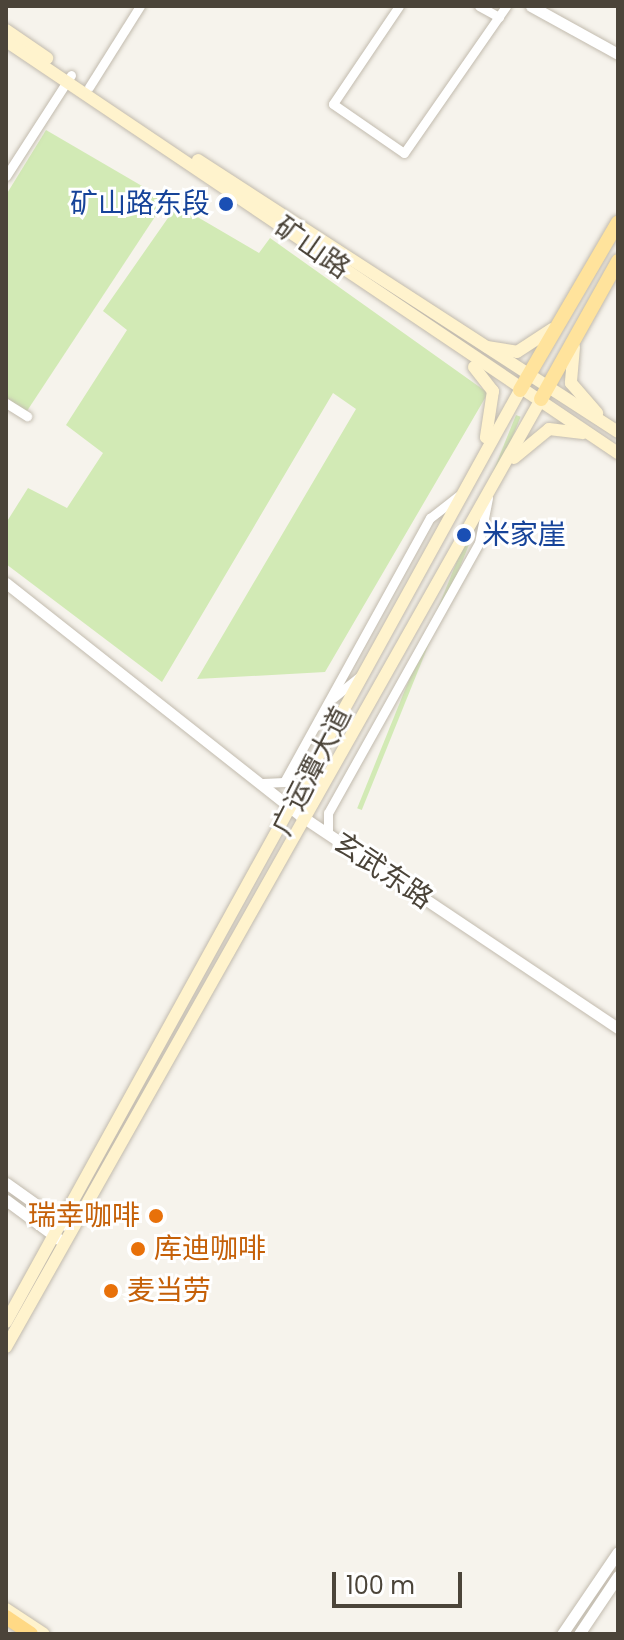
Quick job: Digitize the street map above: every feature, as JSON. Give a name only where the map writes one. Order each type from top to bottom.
[{"type":"highway","points":[[6,1617],[31,1634]]},
{"type":"main road","name":"矿山路","points":[[6,30],[69,78],[451,346],[618,432]]},
{"type":"main road","name":"矿山路","points":[[6,41],[89,87],[470,341],[523,384]]},
{"type":"main road","name":"广运潭大道","points":[[6,1347],[63,1234],[458,496],[618,222]]},
{"type":"main road","name":"广运潭大道","points":[[6,1322],[63,1234],[301,816],[312,813],[618,261]]},
{"type":"main road","points":[[596,300],[618,283]]},
{"type":"main road","points":[[470,341],[517,352],[560,321]]},
{"type":"main road","points":[[584,321],[571,383],[618,432]]},
{"type":"main road","points":[[451,346],[493,391],[478,460]]},
{"type":"main road","name":"矿山路","points":[[543,392],[618,453]]},
{"type":"main road","points":[[503,470],[549,429],[573,428],[606,445]]},
{"type":"main road","points":[[6,1609],[44,1634]]},
{"type":"street","points":[[89,87],[140,6]]},
{"type":"street","points":[[399,6],[333,104],[404,153],[506,6]]},
{"type":"street","points":[[479,6],[499,17]]},
{"type":"street","points":[[531,6],[618,54]]},
{"type":"street","points":[[6,176],[69,78]]},
{"type":"street","points":[[6,403],[27,416]]},
{"type":"street","points":[[252,777],[281,785],[430,518],[458,496]]},
{"type":"street","points":[[334,838],[324,825],[328,813],[479,543],[488,498]]},
{"type":"street","name":"玄武东路","points":[[6,583],[301,816],[618,1028]]},
{"type":"street","points":[[328,703],[362,675]]},
{"type":"street","points":[[6,1183],[63,1234]]},
{"type":"street","points":[[6,1200],[63,1234]]},
{"type":"street","points":[[562,1634],[618,1552]]},
{"type":"street","points":[[579,1634],[618,1576]]},
{"type":"green space","points":[[46,130],[166,200],[25,414],[6,403],[6,195]]},
{"type":"green space","points":[[177,205],[259,253],[270,238],[488,393],[325,672],[197,679],[356,409],[333,393],[162,682],[6,564],[6,523],[28,488],[67,508],[103,453],[66,425],[127,330],[103,311]]},
{"type":"green space","points":[[516,415],[521,417],[362,810],[357,808]]},
{"type":"place","name":"矿山路东段","points":[[226,204]]},
{"type":"place","name":"米家崖","points":[[464,535]]},
{"type":"place","name":"瑞幸咖啡","points":[[156,1216]]},
{"type":"place","name":"库迪咖啡","points":[[138,1249]]},
{"type":"place","name":"麦当劳","points":[[111,1291]]}]
